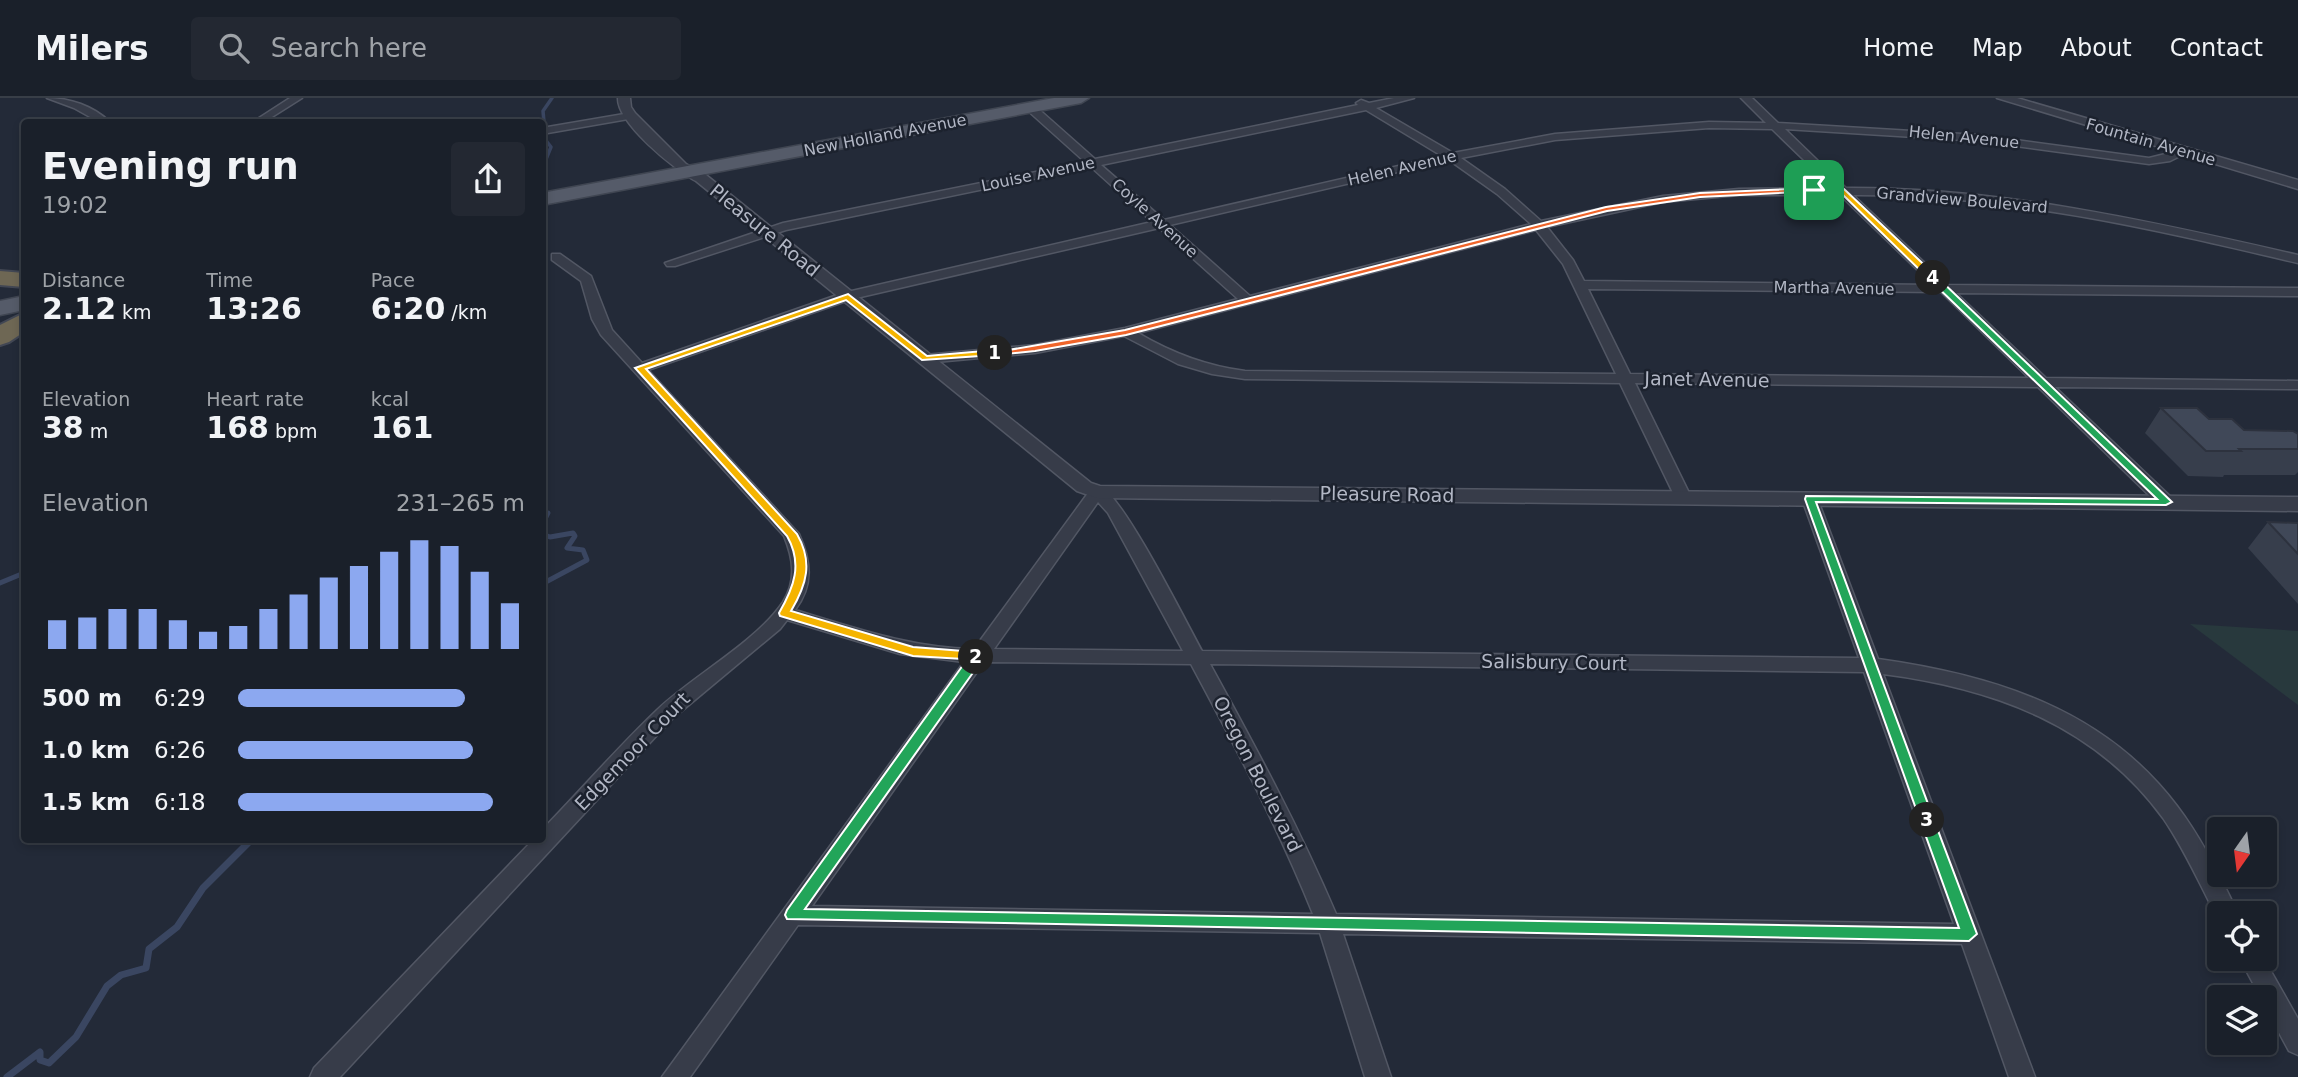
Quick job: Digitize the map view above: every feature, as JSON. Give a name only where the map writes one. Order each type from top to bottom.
[{"type":"highway","points":[[0,278],[21,280]]},
{"type":"highway","points":[[0,337],[21,323]]},
{"type":"main road","name":"New Holland Avenue","points":[[546,198],[1081,98]]},
{"type":"main road","points":[[0,296],[21,292]]},
{"type":"main road","points":[[0,308],[21,304]]},
{"type":"street","points":[[52,98],[99,119]]},
{"type":"street","points":[[70,104],[83,98]]},
{"type":"street","points":[[263,119],[297,98]]},
{"type":"street","name":"Pleasure Road","points":[[624,98],[624,107],[630,116],[681,167],[848,296],[1084,487],[1097,492],[2298,503]]},
{"type":"street","points":[[1352,98],[1502,191],[1541,225],[1569,263],[1683,497]]},
{"type":"street","name":"Louise Avenue","points":[[671,263],[767,232],[1409,98]]},
{"type":"street","points":[[1746,98],[2166,502]]},
{"type":"street","name":"Fountain Avenue","points":[[2003,98],[2298,185]]},
{"type":"street","name":"Coyle Avenue","points":[[1030,107],[1248,301]]},
{"type":"street","points":[[546,130],[630,116]]},
{"type":"street","name":"Helen Avenue","points":[[640,368],[848,296],[1523,142],[1596,132],[1709,125],[1774,125],[1938,134],[2149,161],[2166,159],[2182,151]]},
{"type":"street","name":"Grandview Boulevard","points":[[925,359],[1035,349],[1126,332],[1606,209],[1688,197],[1750,192],[1842,190],[1924,194],[2043,207],[2146,224],[2298,258]]},
{"type":"street","name":"Edgemoor Court","points":[[546,840],[665,714],[689,692],[761,638],[784,613],[797,591],[803,568],[798,545],[791,534],[603,326],[587,279],[556,257]]},
{"type":"street","name":"Martha Avenue","points":[[1580,285],[2298,292]]},
{"type":"street","name":"Janet Avenue","points":[[1126,332],[1183,363],[1228,374],[2298,385]]},
{"type":"street","points":[[676,1077],[1097,492]]},
{"type":"street","name":"Oregon Boulevard","points":[[1097,492],[1115,510],[1198,659],[1298,850],[1328,923],[1378,1077]]},
{"type":"street","points":[[1810,499],[2022,1077]]},
{"type":"street","name":"Salisbury Court","points":[[784,613],[913,652],[978,657],[1870,665],[1970,682],[2020,699],[2079,731],[2112,754],[2150,789],[2170,812],[2220,901]]},
{"type":"street","name":"Edgemoor Court","points":[[323,1077],[543,843]]},
{"type":"street","points":[[792,915],[1969,934]]},
{"type":"street","points":[[2259,971],[2298,1043]]},
{"type":"shaded area","points":[[2190,624],[2298,631],[2298,705]]},
{"type":"building","points":[[2161,408],[2197,408],[2209,419],[2232,419],[2244,430],[2293,431],[2298,434],[2298,449],[2206,451]]},
{"type":"building","points":[[2268,522],[2298,523],[2298,554]]},
{"type":"waterway","points":[[544,119],[543,111],[552,98]]},
{"type":"waterway","points":[[546,141],[551,147],[546,159]]},
{"type":"waterway","points":[[546,513],[546,517]]},
{"type":"waterway","points":[[546,536],[573,533],[575,536],[567,548],[583,550],[587,560],[546,582]]},
{"type":"waterway","points":[[0,583],[21,574]]},
{"type":"waterway","points":[[7,1077],[40,1052],[40,1060],[49,1063],[76,1037],[107,986],[121,975],[146,968],[149,949],[177,927],[203,888],[248,843]]},
{"type":"route","points":[[1814,190],[1842,190],[2166,502],[1810,499],[1969,934],[792,915],[978,657],[913,652],[784,613],[792,602],[801,579],[803,568],[798,545],[791,534],[640,368],[848,296],[925,359],[1035,349],[1126,332],[1606,209],[1700,195],[1814,190]]}]
